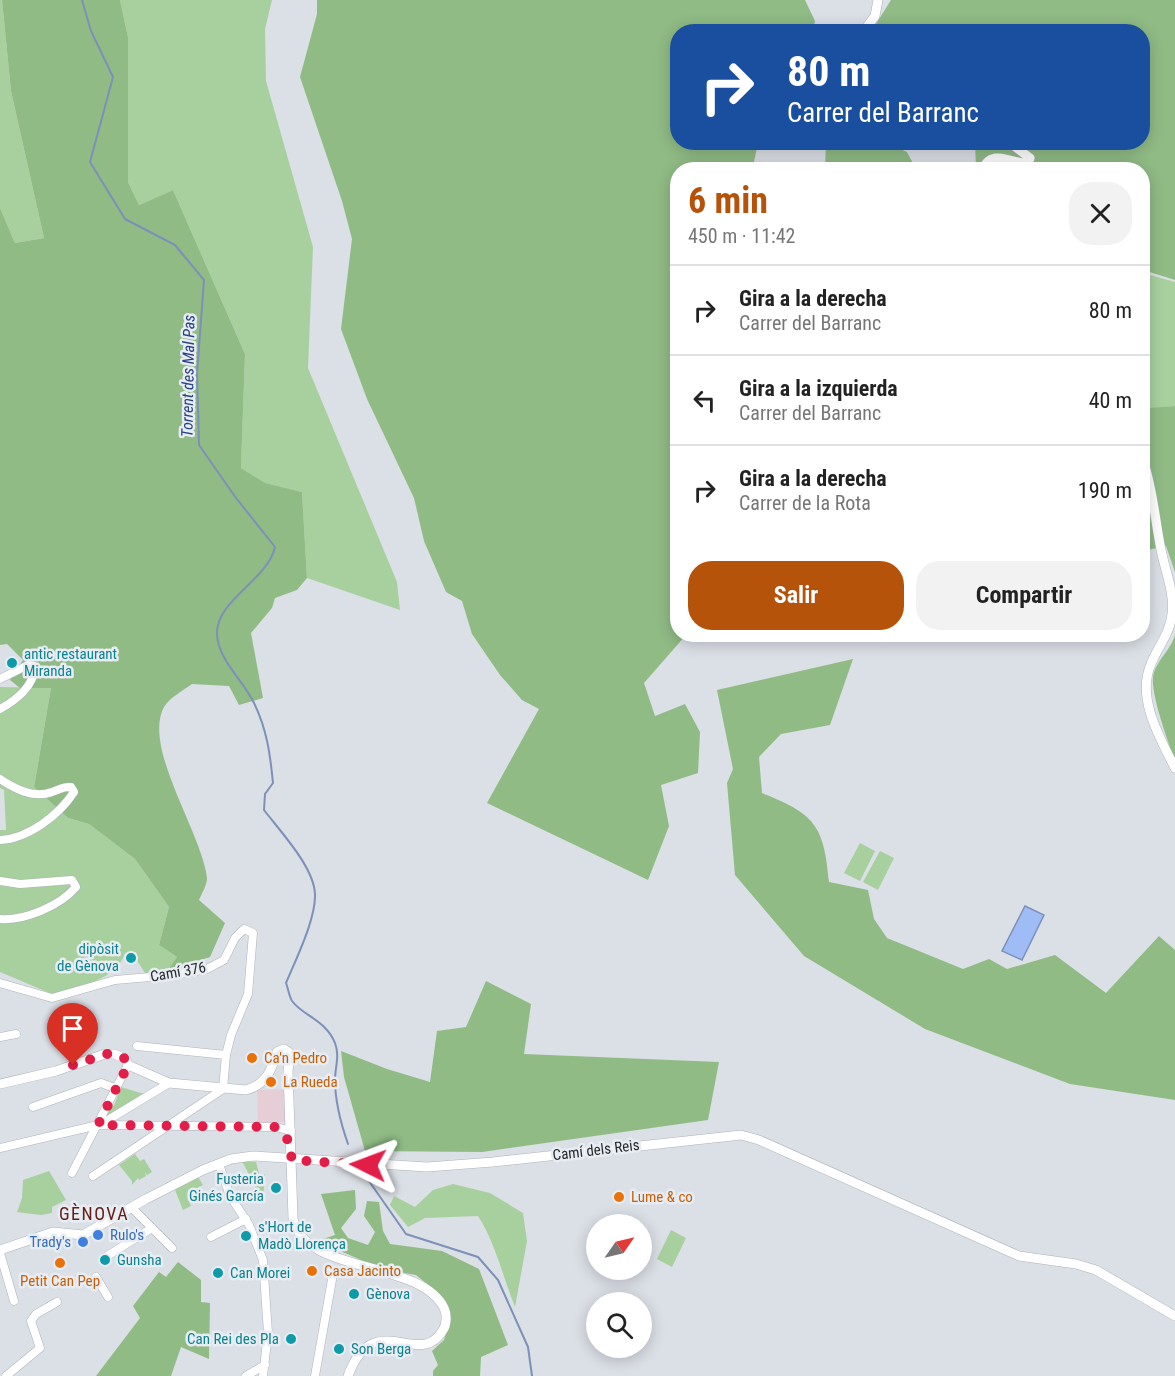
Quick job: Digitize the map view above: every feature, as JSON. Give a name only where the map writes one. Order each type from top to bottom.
[{"type":"street","points":[[869,24],[875,16],[878,0]]},
{"type":"street","points":[[1020,150],[1030,158],[1029,162]]},
{"type":"street","points":[[986,162],[993,157],[1018,162]]},
{"type":"street","points":[[1150,482],[1173,612],[1167,635],[1151,663],[1145,680],[1146,694],[1155,728],[1175,768]]},
{"type":"street","points":[[0,679],[28,665],[34,666],[31,681],[22,693],[0,709]]},
{"type":"street","points":[[0,779],[26,793],[50,793],[65,786],[71,787],[74,792],[56,815],[24,833],[0,840]]},
{"type":"street","points":[[0,881],[20,884],[68,879],[72,880],[76,887],[31,916],[16,920],[0,919]]},
{"type":"street","name":"Camí 376","points":[[0,983],[52,998],[115,980],[174,975],[207,969],[224,960],[239,932],[244,929],[250,930],[253,933],[254,947],[248,994],[231,1033],[226,1055],[223,1089]]},
{"type":"street","points":[[0,1037],[16,1034]]},
{"type":"street","points":[[137,1046],[226,1055]]},
{"type":"street","points":[[128,1065],[169,1083],[246,1090],[254,1088],[271,1071],[277,1052],[287,1050],[290,1053],[288,1071],[293,1218],[299,1234],[306,1241],[359,1265],[417,1282],[432,1291],[446,1311],[444,1329],[432,1342],[416,1346],[393,1341],[371,1343],[360,1351],[348,1376]]},
{"type":"street","points":[[0,1084],[37,1077],[110,1053],[126,1059],[128,1065],[117,1089],[72,1173]]},
{"type":"street","points":[[33,1107],[100,1083],[117,1089]]},
{"type":"street","points":[[98,1125],[169,1083]]},
{"type":"street","points":[[93,1176],[223,1089]]},
{"type":"street","points":[[0,1148],[98,1125],[276,1127],[291,1131]]},
{"type":"street","points":[[276,1127],[286,1135],[292,1156]]},
{"type":"street","name":"Camí dels Reis","points":[[0,1252],[53,1233],[83,1235],[131,1207],[219,1164],[253,1156],[292,1156],[427,1167],[741,1135],[759,1140],[1019,1256],[1076,1264],[1096,1270],[1175,1316]]},
{"type":"street","points":[[219,1164],[230,1196],[246,1219],[263,1260],[267,1333],[263,1376]]},
{"type":"street","points":[[131,1207],[172,1248]]},
{"type":"street","points":[[211,1236],[246,1219]]},
{"type":"street","points":[[107,1256],[152,1228]]},
{"type":"street","points":[[0,1244],[13,1248]]},
{"type":"street","points":[[0,1252],[14,1301]]},
{"type":"street","points":[[315,1376],[333,1274]]},
{"type":"street","points":[[96,1277],[108,1297]]},
{"type":"street","points":[[6,1376],[40,1348],[31,1321],[44,1308],[57,1302]]},
{"type":"street","points":[[246,1376],[265,1365]]},
{"type":"shaded area","points":[[286,1089],[287,1122],[258,1123],[257,1090]]},
{"type":"green space","points":[[0,0],[2,0],[11,91],[44,238],[15,243],[0,208]]},
{"type":"green space","points":[[2,0],[120,0],[128,37],[128,182],[139,205],[173,190],[245,354],[241,468],[265,483],[302,492],[307,578],[297,590],[275,598],[272,608],[251,633],[263,698],[239,705],[229,686],[192,684],[166,704],[159,724],[167,767],[203,859],[207,878],[199,900],[225,923],[210,957],[167,971],[177,957],[159,945],[169,907],[135,859],[89,824],[68,818],[34,787],[51,688],[20,688],[10,680],[23,660],[7,644],[0,645],[0,208],[15,243],[44,238],[11,91]]},
{"type":"green space","points":[[120,0],[272,0],[265,29],[266,81],[313,247],[308,368],[397,582],[400,610],[307,578],[302,492],[264,483],[241,468],[245,354],[173,190],[139,205],[128,182],[128,37]]},
{"type":"green space","points":[[317,0],[805,0],[815,21],[814,24],[670,24],[670,150],[757,150],[754,162],[670,162],[670,642],[680,642],[644,683],[655,716],[685,704],[700,732],[698,773],[661,785],[669,826],[648,880],[487,803],[539,709],[522,700],[500,675],[472,634],[462,601],[446,592],[424,541],[414,498],[367,399],[341,329],[352,239],[342,201],[300,77],[317,14]]},
{"type":"green space","points":[[891,0],[1175,0],[1175,280],[1150,272],[1150,162],[976,162],[975,150],[1150,150],[1150,24],[876,24]]},
{"type":"green space","points":[[826,150],[903,150],[907,152],[912,162],[825,162]]},
{"type":"green space","points":[[1150,275],[1175,282],[1175,406],[1150,409]]},
{"type":"green space","points":[[1175,406],[1175,572],[1166,546],[1150,549],[1150,408]]},
{"type":"green space","points":[[1175,635],[1175,760],[1157,706],[1153,677]]},
{"type":"green space","points":[[853,659],[830,725],[781,734],[759,757],[762,793],[794,808],[813,824],[824,847],[829,882],[868,890],[874,919],[887,938],[963,969],[989,959],[1007,969],[1055,955],[1106,993],[1159,936],[1175,950],[1175,1100],[1070,1084],[925,1029],[804,956],[735,875],[727,783],[733,769],[717,690]]},
{"type":"green space","points":[[0,687],[51,688],[34,787],[68,818],[89,824],[135,859],[169,907],[159,945],[177,957],[167,971],[145,973],[138,962],[136,952],[125,953],[120,963],[105,976],[52,994],[0,972],[0,830],[6,830],[4,790],[0,788]]},
{"type":"green space","points":[[860,843],[875,851],[860,881],[844,873]]},
{"type":"green space","points":[[880,851],[894,858],[878,890],[863,882]]},
{"type":"green space","points":[[486,981],[531,1004],[524,1054],[719,1062],[708,1120],[482,1152],[365,1151],[344,1077],[341,1051],[387,1069],[430,1082],[437,1031],[466,1027]]},
{"type":"green space","points":[[121,1087],[144,1094],[110,1117],[106,1116],[111,1105],[114,1106]]},
{"type":"green space","points":[[135,1154],[140,1161],[144,1159],[152,1172],[147,1175],[145,1172],[146,1176],[139,1180],[138,1178],[132,1185],[132,1181],[119,1165]]},
{"type":"green space","points":[[242,1161],[256,1162],[260,1177],[265,1174],[263,1202]]},
{"type":"green space","points":[[49,1171],[66,1200],[52,1207],[52,1213],[41,1215],[17,1212],[22,1198],[23,1180]]},
{"type":"green space","points":[[198,1177],[203,1185],[191,1191],[194,1198],[189,1201],[191,1206],[183,1210],[175,1190]]},
{"type":"green space","points":[[453,1184],[490,1193],[523,1213],[527,1241],[515,1307],[494,1248],[478,1216],[425,1218],[408,1227],[390,1205],[394,1196],[415,1207],[433,1190]]},
{"type":"green space","points":[[355,1190],[356,1209],[341,1228],[348,1238],[368,1245],[375,1232],[364,1216],[367,1201],[379,1202],[383,1231],[390,1244],[442,1251],[479,1269],[508,1345],[481,1357],[480,1376],[433,1376],[433,1371],[438,1365],[432,1351],[444,1340],[449,1324],[432,1288],[416,1275],[382,1269],[317,1241],[335,1235],[321,1194]]},
{"type":"green space","points":[[671,1230],[686,1238],[672,1267],[657,1259]]},
{"type":"green space","points":[[178,1262],[201,1280],[201,1302],[210,1303],[209,1359],[181,1347],[171,1376],[96,1376],[140,1318],[133,1306],[159,1272],[166,1277]]},
{"type":"water","points":[[1025,906],[1044,915],[1022,960],[1002,951]]},
{"type":"waterway","name":"Torrent des Mal Pas","points":[[82,0],[91,31],[113,77],[90,162],[125,219],[175,245],[204,280],[197,373],[199,445],[236,498],[275,547],[263,570],[225,611],[219,622],[218,643],[226,661],[254,703],[265,732],[273,783],[265,794],[264,810],[303,861],[313,884],[315,894],[312,915],[305,939],[286,983],[292,1001],[326,1029],[335,1043],[337,1052],[336,1096],[348,1144]]},
{"type":"waterway","name":"Torrent des Mal Pas","points":[[369,1181],[406,1234],[478,1257],[498,1280],[528,1347],[532,1376]]},
{"type":"place","name":"antic restaurant Miranda","points":[[12,663]]},
{"type":"place","name":"dipòsit de Gènova","points":[[131,958]]},
{"type":"place","name":"Ca'n Pedro","points":[[252,1058]]},
{"type":"place","name":"La Rueda","points":[[271,1082]]},
{"type":"place","name":"Fusteria Ginés García","points":[[276,1188]]},
{"type":"place","name":"Lume & co","points":[[619,1197]]},
{"type":"place","name":"Rulo's","points":[[98,1235]]},
{"type":"place","name":"s'Hort de Madò Llorença","points":[[246,1236]]},
{"type":"place","name":"Trady's","points":[[83,1242]]},
{"type":"place","name":"Gunsha","points":[[105,1260]]},
{"type":"place","name":"Petit Can Pep","points":[[60,1263]]},
{"type":"place","name":"Casa Jacinto","points":[[312,1271]]},
{"type":"place","name":"Can Morei","points":[[218,1273]]},
{"type":"place","name":"Gènova","points":[[354,1294]]},
{"type":"place","name":"Can Rei des Pla","points":[[291,1339]]},
{"type":"place","name":"Son Berga","points":[[339,1349]]},
{"type":"district","name":"GÈNOVA","points":[[94,1213]]},
{"type":"route","points":[[73,1065],[110,1053],[126,1059],[128,1065],[98,1125],[276,1127],[286,1135],[292,1151],[292,1160],[368,1165]]}]
